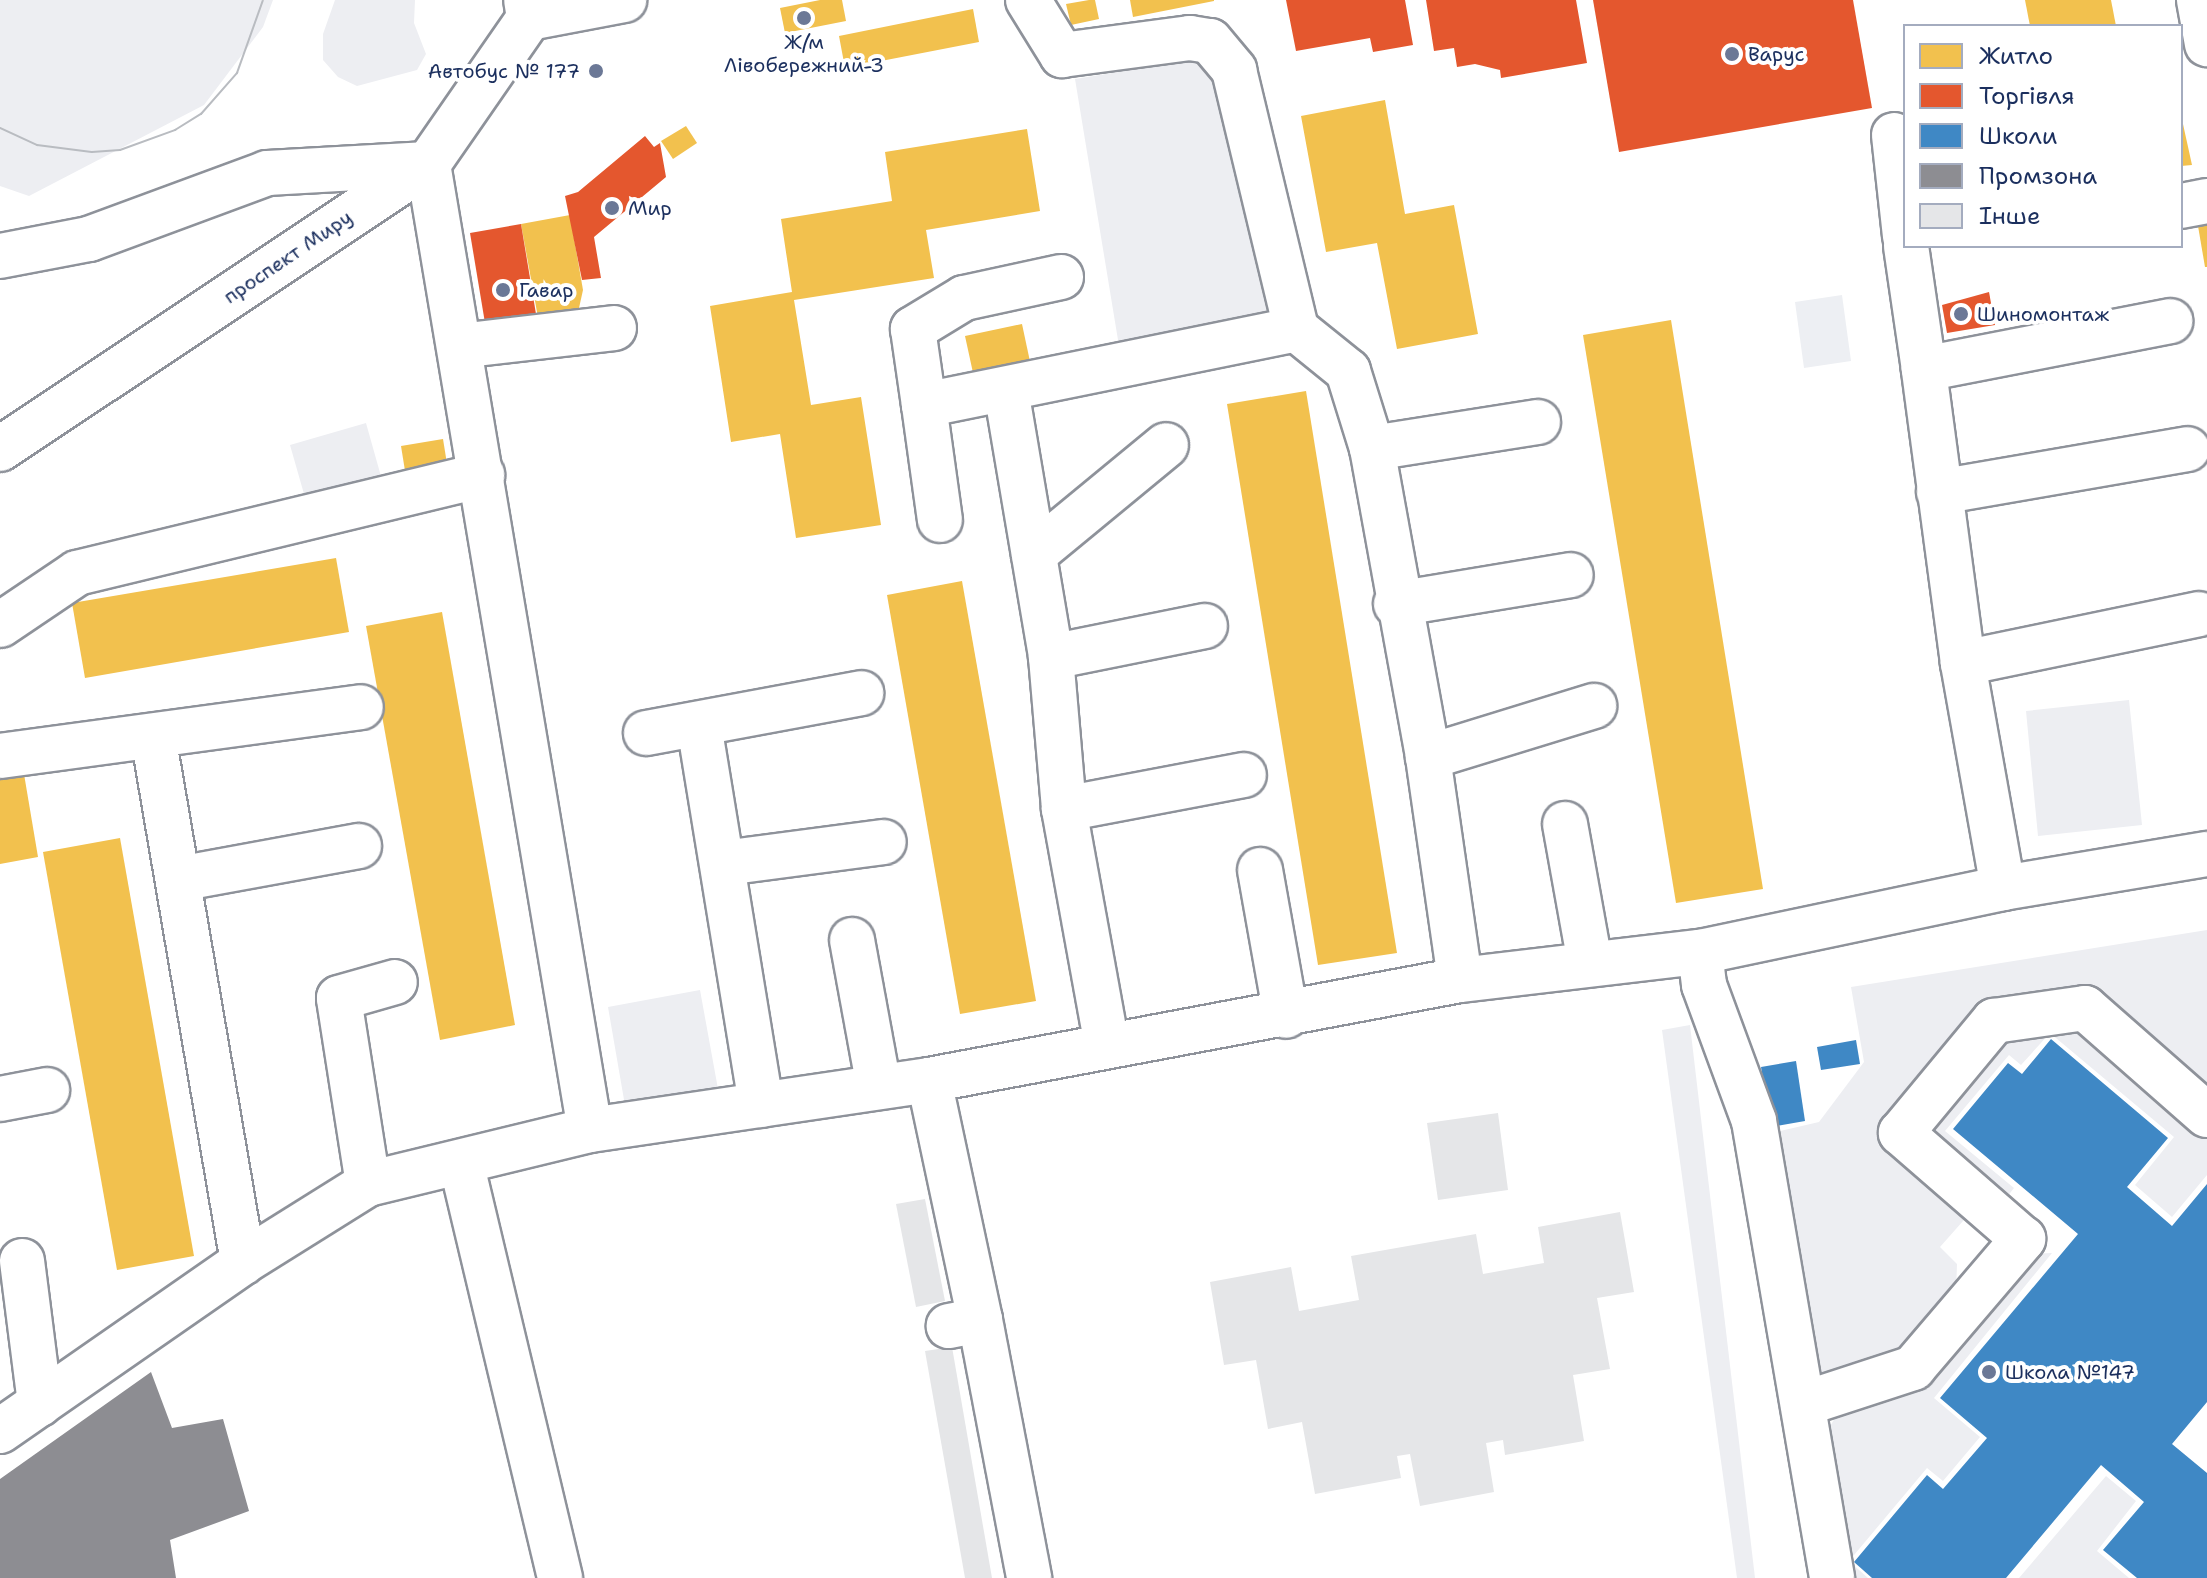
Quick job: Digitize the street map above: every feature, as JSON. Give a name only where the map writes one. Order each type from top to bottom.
[{"type":"street","name":"проспект Миру","points":[[0,449],[428,164],[528,9],[624,0]]},
{"type":"street","points":[[1028,0],[1062,55],[1190,38],[1210,41],[1223,50],[1234,70],[1296,329],[1348,371],[1372,448],[1396,604],[1428,757],[1460,980]]},
{"type":"street","points":[[2199,0],[2207,44]]},
{"type":"street","points":[[1894,135],[1903,218]]},
{"type":"street","points":[[0,256],[89,239],[267,173],[428,164],[590,1130]]},
{"type":"street","points":[[2183,206],[2207,201]]},
{"type":"street","points":[[1906,248],[1963,663],[2003,888]]},
{"type":"street","points":[[940,520],[913,329],[964,298],[1061,277]]},
{"type":"street","points":[[1924,369],[2170,321]]},
{"type":"street","points":[[459,346],[614,328]]},
{"type":"street","points":[[924,405],[1296,329]]},
{"type":"street","points":[[1006,390],[1051,657],[1064,809],[1107,1046]]},
{"type":"street","points":[[1372,448],[1538,422]]},
{"type":"street","points":[[1034,554],[1166,445]]},
{"type":"street","points":[[1939,492],[2187,449]]},
{"type":"street","points":[[0,625],[77,573],[482,475]]},
{"type":"street","points":[[1396,604],[1571,575]]},
{"type":"street","points":[[1963,663],[2199,614]]},
{"type":"street","points":[[1051,657],[1205,626]]},
{"type":"street","points":[[646,733],[861,693]]},
{"type":"street","points":[[1428,757],[1594,706]]},
{"type":"street","points":[[0,756],[361,707]]},
{"type":"street","points":[[699,725],[724,863],[761,1105]]},
{"type":"street","points":[[153,736],[243,1262]]},
{"type":"street","points":[[1064,809],[1244,775]]},
{"type":"street","points":[[1565,824],[1590,963]]},
{"type":"street","points":[[724,863],[884,842]]},
{"type":"street","points":[[179,879],[359,846]]},
{"type":"street","points":[[0,1431],[243,1262],[368,1184],[590,1130],[929,1080],[1286,1016],[1460,980],[1700,952],[2003,888],[2207,854]]},
{"type":"street","points":[[1260,870],[1286,1016]]},
{"type":"street","points":[[852,940],[879,1087]]},
{"type":"street","points":[[1700,952],[1704,985],[1754,1121],[1806,1403],[1832,1578]]},
{"type":"street","points":[[368,1184],[339,998],[395,982]]},
{"type":"street","points":[[1806,1403],[1913,1368],[2023,1239],[1901,1133],[1994,1021],[2085,1008],[2207,1115]]},
{"type":"street","points":[[929,1080],[964,1323],[1029,1578]]},
{"type":"street","points":[[0,1099],[47,1090]]},
{"type":"street","points":[[461,1162],[560,1578]]},
{"type":"street","points":[[22,1261],[40,1404]]},
{"type":"shaded area","points":[[0,0],[273,0],[263,27],[204,105],[29,196],[0,186]]},
{"type":"shaded area","points":[[335,0],[415,0],[414,23],[426,54],[417,70],[357,86],[338,77],[323,60],[323,34]]},
{"type":"shaded area","points":[[1211,57],[1270,316],[1119,346],[1075,79]]},
{"type":"shaded area","points":[[1842,295],[1851,361],[1804,368],[1795,302]]},
{"type":"shaded area","points":[[366,423],[382,480],[306,501],[290,445]]},
{"type":"shaded area","points":[[2129,700],[2142,825],[2038,836],[2026,711]]},
{"type":"shaded area","points":[[2207,930],[2207,1088],[2097,1001],[1993,1005],[1881,1135],[1971,1212],[1940,1247],[1957,1264],[1956,1293],[1902,1359],[1840,1380],[1823,1373],[1809,1354],[1772,1133],[1819,1122],[1864,1062],[1851,987]]},
{"type":"shaded area","points":[[700,990],[720,1100],[627,1117],[608,1007]]},
{"type":"shaded area","points":[[1690,1025],[1755,1578],[1737,1578],[1662,1030]]},
{"type":"shaded area","points":[[2079,1025],[2207,1136],[2207,1175],[2172,1217],[2135,1185],[2174,1137],[2050,1033],[2021,1065],[2009,1055],[1945,1131],[2014,1188],[2000,1206],[1930,1133],[1932,1121],[2003,1033]]},
{"type":"shaded area","points":[[2052,1253],[1934,1398],[1980,1437],[1943,1481],[1927,1468],[1849,1561],[1868,1578],[1845,1578],[1827,1432],[1837,1414],[2028,1254]]},
{"type":"shaded area","points":[[2106,1476],[2136,1501],[2097,1551],[2129,1578],[2019,1578]]},
{"type":"building: Житло","points":[[820,0],[842,0],[846,21],[785,33],[780,8]]},
{"type":"building: Житло","points":[[1095,0],[1099,19],[1071,25],[1066,4]]},
{"type":"building: Житло","points":[[1130,0],[1214,0],[1214,1],[1133,17]]},
{"type":"building: Житло","points":[[2025,0],[2111,0],[2116,24],[2030,24]]},
{"type":"building: Житло","points":[[973,9],[979,42],[845,68],[839,36]]},
{"type":"building: Житло","points":[[1385,100],[1405,214],[1454,205],[1478,334],[1397,349],[1377,243],[1326,252],[1301,116]]},
{"type":"building: Житло","points":[[2183,124],[2192,165],[2183,166]]},
{"type":"building: Житло","points":[[686,126],[697,143],[673,159],[661,141]]},
{"type":"building: Житло","points":[[1027,129],[1040,211],[926,230],[934,278],[794,300],[811,405],[861,397],[881,525],[796,538],[780,434],[731,442],[710,306],[792,292],[781,219],[892,201],[885,152]]},
{"type":"building: Житло","points":[[570,215],[583,290],[577,317],[539,323],[521,224]]},
{"type":"building: Житло","points":[[2207,225],[2207,267],[2205,267],[2198,226]]},
{"type":"building: Житло","points":[[1671,320],[1763,889],[1676,903],[1583,335]]},
{"type":"building: Житло","points":[[1022,324],[1032,371],[975,382],[965,336]]},
{"type":"building: Житло","points":[[1306,391],[1397,953],[1318,965],[1227,404]]},
{"type":"building: Житло","points":[[443,439],[448,470],[406,477],[401,446]]},
{"type":"building: Житло","points":[[336,558],[349,632],[85,678],[72,603]]},
{"type":"building: Житло","points":[[962,581],[1036,1001],[960,1014],[887,595]]},
{"type":"building: Житло","points":[[442,612],[515,1025],[440,1040],[366,626]]},
{"type":"building: Житло","points":[[24,774],[38,857],[0,864],[0,778]]},
{"type":"building: Житло","points":[[120,838],[194,1256],[117,1270],[43,852]]},
{"type":"building: Торгівля","points":[[1286,0],[1405,0],[1413,45],[1373,52],[1370,38],[1296,51]]},
{"type":"building: Торгівля","points":[[1426,0],[1576,0],[1587,63],[1501,78],[1500,70],[1475,64],[1457,67],[1454,48],[1434,51]]},
{"type":"building: Торгівля","name":"Варус","points":[[1593,0],[1853,0],[1872,108],[1619,152]]},
{"type":"building: Торгівля","points":[[645,136],[654,147],[660,143],[666,177],[594,237],[601,278],[582,280],[565,196],[578,192]]},
{"type":"building: Торгівля","points":[[521,224],[536,314],[485,323],[470,233]]},
{"type":"building: Торгівля","points":[[1989,292],[1995,325],[1947,333],[1942,305]]},
{"type":"building: Школи","points":[[2051,1039],[2168,1138],[2127,1187],[2172,1226],[2207,1184],[2207,1402],[2172,1444],[2207,1473],[2207,1578],[2137,1578],[2103,1550],[2144,1502],[2101,1465],[2006,1578],[1872,1578],[1854,1562],[1927,1475],[1943,1489],[1987,1438],[1940,1398],[2078,1234],[1953,1129],[2008,1063],[2022,1074]]},
{"type":"building: Школи","points":[[1856,1040],[1860,1064],[1821,1070],[1817,1047]]},
{"type":"building: Школи","points":[[1796,1061],[1805,1121],[1771,1127],[1761,1067]]},
{"type":"building: Промзона","points":[[151,1372],[172,1428],[223,1419],[249,1511],[170,1540],[176,1578],[0,1578],[0,1479]]},
{"type":"building: Інше","points":[[1498,1113],[1508,1190],[1438,1200],[1427,1123]]},
{"type":"building: Інше","points":[[925,1199],[945,1301],[916,1307],[896,1204]]},
{"type":"building: Інше","points":[[1620,1212],[1634,1292],[1597,1298],[1610,1369],[1573,1375],[1584,1441],[1505,1455],[1503,1440],[1486,1443],[1494,1492],[1420,1506],[1410,1454],[1397,1456],[1401,1478],[1315,1494],[1302,1422],[1268,1429],[1256,1360],[1224,1365],[1210,1282],[1291,1267],[1299,1311],[1359,1300],[1351,1256],[1476,1234],[1483,1274],[1544,1263],[1538,1227]]},
{"type":"building: Інше","points":[[952,1347],[992,1578],[965,1578],[925,1351]]},
{"type":"tram line","points":[[0,128],[37,145],[92,152],[120,150],[175,130],[201,114],[237,73],[263,0]]},
{"type":"place","name":"Ж/м Лівобережний-3","points":[[804,18]]},
{"type":"place","name":"Варус","points":[[1732,54]]},
{"type":"place","name":"Автобус № 177","points":[[596,71]]},
{"type":"place","name":"Мир","points":[[612,208]]},
{"type":"place","name":"Гавар","points":[[503,290]]},
{"type":"place","name":"Шиномонтаж","points":[[1961,314]]},
{"type":"place","name":"Школа №147","points":[[1989,1372]]}]
